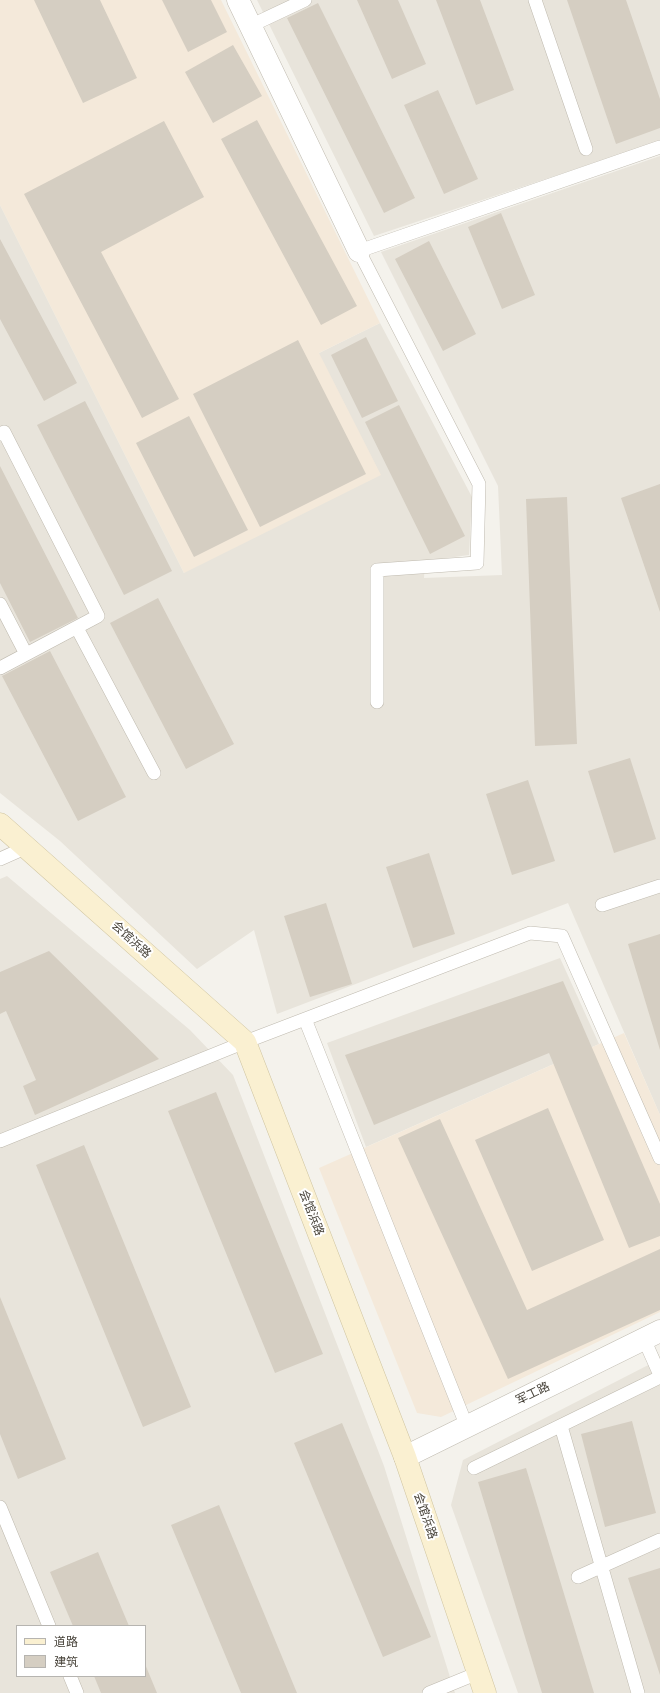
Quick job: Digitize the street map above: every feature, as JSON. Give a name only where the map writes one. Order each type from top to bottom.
[{"type":"street","points":[[238,0],[360,251]]},
{"type":"street","name":"会馆浜路","points":[[0,824],[245,1042],[405,1457],[485,1693]]},
{"type":"street","name":"军工路","points":[[405,1457],[652,1335]]},
{"type":"lane","points":[[250,26],[305,0]]},
{"type":"lane","points":[[535,0],[586,149]]},
{"type":"lane","points":[[377,702],[377,570],[477,563],[478,484],[360,251],[660,148]]},
{"type":"lane","points":[[0,668],[98,616],[1,430]]},
{"type":"lane","points":[[0,604],[26,654]]},
{"type":"lane","points":[[77,628],[154,773]]},
{"type":"lane","points":[[0,859],[27,847]]},
{"type":"lane","points":[[602,906],[660,886]]},
{"type":"lane","points":[[0,1141],[245,1042],[530,933],[562,936],[660,1158]]},
{"type":"lane","points":[[305,1019],[468,1426]]},
{"type":"lane","points":[[474,1468],[660,1376],[652,1335]]},
{"type":"lane","points":[[561,1426],[638,1693]]},
{"type":"lane","points":[[0,1507],[50,1625]]},
{"type":"lane","points":[[578,1577],[660,1540]]},
{"type":"lane","points":[[429,1693],[478,1673]]},
{"type":"lane","points":[[70,1677],[77,1693]]},
{"type":"shaded area","points":[[0,0],[221,0],[380,323],[319,353],[381,475],[184,573],[0,205]]},
{"type":"shaded area","points":[[257,0],[660,0],[660,141],[374,236]]},
{"type":"shaded area","points":[[660,156],[660,1115],[568,903],[277,1014],[254,930],[197,969],[60,841],[0,793],[0,205],[184,573],[319,353],[380,323],[472,497],[469,555],[425,561],[424,578],[502,575],[498,486],[381,252]]},
{"type":"shaded area","points":[[7,876],[190,1030],[233,1075],[384,1466],[455,1693],[0,1693],[0,879]]},
{"type":"shaded area","points":[[560,958],[599,1044],[366,1147],[327,1043]]},
{"type":"shaded area","points":[[624,1033],[660,1115],[660,1312],[441,1417],[417,1413],[319,1168]]},
{"type":"shaded area","points":[[660,1359],[660,1693],[518,1693],[451,1505],[463,1460]]},
{"type":"building","points":[[34,0],[100,0],[137,78],[83,103]]},
{"type":"building","points":[[162,0],[211,0],[227,32],[188,52]]},
{"type":"building","points":[[357,0],[398,0],[426,64],[392,79]]},
{"type":"building","points":[[436,0],[480,0],[514,90],[476,105]]},
{"type":"building","points":[[567,0],[626,0],[660,99],[660,128],[616,144]]},
{"type":"building","points":[[318,3],[415,198],[384,213],[287,18]]},
{"type":"building","points":[[233,45],[262,96],[213,123],[185,72]]},
{"type":"building","points":[[438,90],[478,179],[444,194],[404,105]]},
{"type":"building","points":[[257,120],[357,306],[321,325],[221,139]]},
{"type":"building","points":[[164,121],[204,197],[101,252],[179,399],[142,418],[24,194]]},
{"type":"building","points":[[501,213],[535,295],[502,309],[468,227]]},
{"type":"building","points":[[0,239],[77,383],[44,401],[0,319]]},
{"type":"building","points":[[429,241],[476,334],[443,351],[395,259]]},
{"type":"building","points":[[366,337],[398,401],[362,418],[331,355]]},
{"type":"building","points":[[298,340],[366,474],[260,527],[193,394]]},
{"type":"building","points":[[85,401],[172,571],[124,595],[37,425]]},
{"type":"building","points":[[399,405],[465,536],[430,554],[365,422]]},
{"type":"building","points":[[189,416],[248,530],[194,557],[136,443]]},
{"type":"building","points":[[0,466],[78,618],[30,642],[0,583]]},
{"type":"building","points":[[660,484],[660,612],[621,498]]},
{"type":"building","points":[[567,497],[577,744],[535,746],[526,499]]},
{"type":"building","points":[[158,598],[234,744],[186,769],[110,623]]},
{"type":"building","points":[[50,651],[126,797],[78,821],[2,676]]},
{"type":"building","points":[[630,758],[656,839],[614,853],[588,771]]},
{"type":"building","points":[[528,780],[555,861],[512,875],[486,794]]},
{"type":"building","points":[[429,853],[455,934],[413,948],[386,867]]},
{"type":"building","points":[[326,903],[352,984],[310,997],[284,916]]},
{"type":"building","points":[[660,934],[660,1050],[628,944]]},
{"type":"building","points":[[49,951],[159,1059],[35,1115],[23,1086],[36,1080],[6,1011],[0,1014],[0,972]]},
{"type":"building","points":[[563,981],[660,1204],[660,1236],[629,1248],[549,1053],[374,1125],[345,1055]]},
{"type":"building","points":[[216,1092],[323,1354],[275,1373],[168,1111]]},
{"type":"building","points":[[548,1108],[604,1240],[532,1271],[475,1140]]},
{"type":"building","points":[[440,1119],[527,1310],[660,1249],[660,1310],[508,1379],[398,1138]]},
{"type":"building","points":[[84,1145],[191,1407],[143,1427],[36,1165]]},
{"type":"building","points":[[0,1297],[66,1459],[18,1479],[0,1434]]},
{"type":"building","points":[[632,1421],[656,1513],[605,1527],[581,1434]]},
{"type":"building","points":[[342,1423],[431,1637],[383,1657],[294,1443]]},
{"type":"building","points":[[526,1468],[594,1693],[542,1693],[478,1482]]},
{"type":"building","points":[[219,1505],[297,1693],[241,1693],[171,1525]]},
{"type":"building","points":[[98,1552],[129,1625],[73,1625],[50,1572]]},
{"type":"building","points":[[660,1568],[660,1675],[628,1578]]},
{"type":"building","points":[[146,1666],[157,1693],[101,1693],[94,1677],[146,1677]]}]
